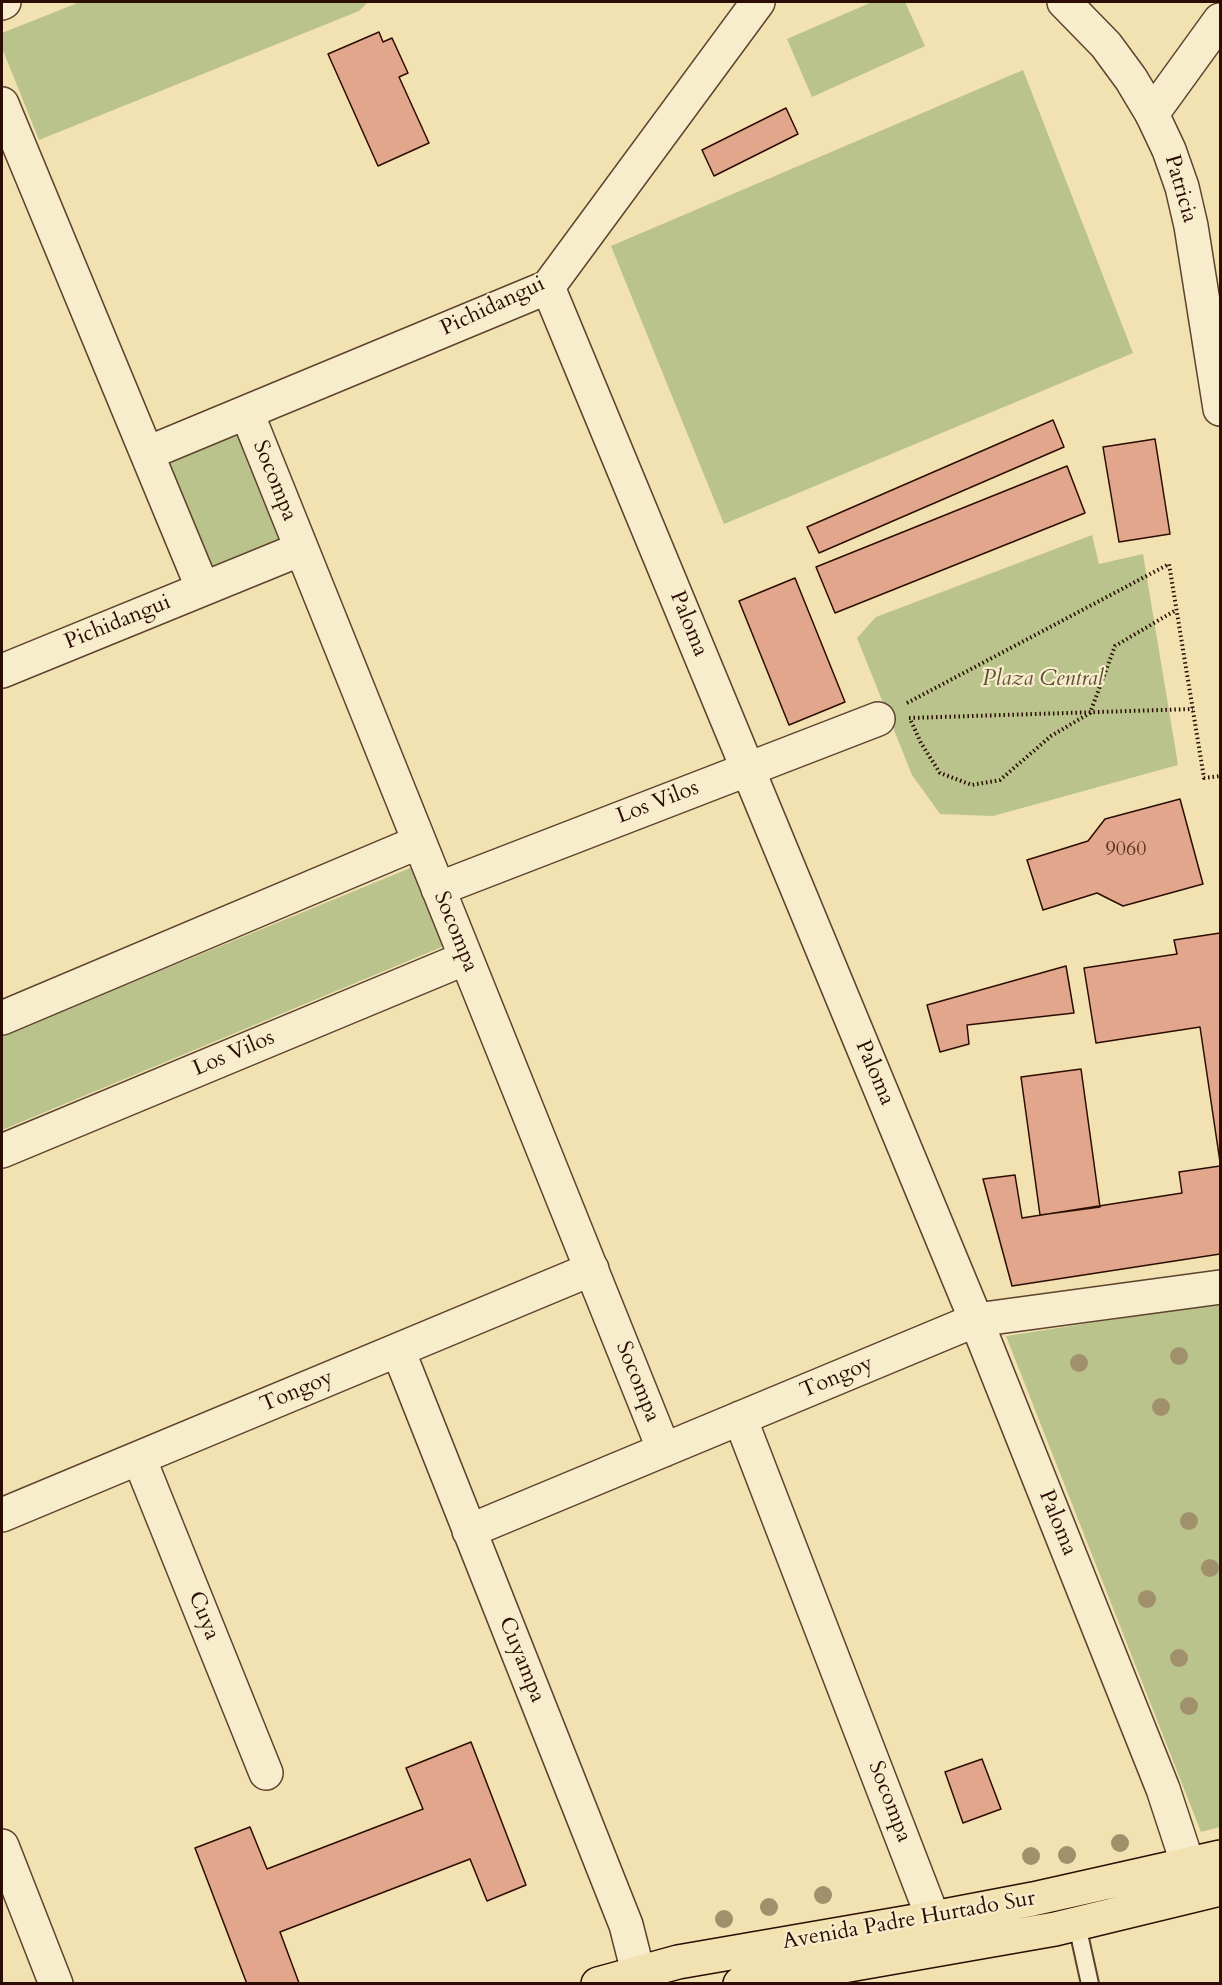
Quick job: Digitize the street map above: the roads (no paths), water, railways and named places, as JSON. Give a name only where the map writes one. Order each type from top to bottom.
[{"type":"main road","name":"Avenida Padre Hurtado Sur","points":[[598,1983],[720,1955],[933,1918],[1221,1857]]},
{"type":"main road","name":"Avenida Padre Hurtado Sur","points":[[740,1983],[1077,1925],[1221,1889]]},
{"type":"street","name":"Pichidangui","points":[[148,453],[548,287],[758,2]]},
{"type":"street","name":"Patricia","points":[[1064,2],[1107,45],[1152,114],[1169,150],[1189,216],[1219,393]]},
{"type":"street","points":[[1152,114],[1221,20]]},
{"type":"street","points":[[2,104],[203,589]]},
{"type":"street","name":"Paloma","points":[[548,287],[976,1320],[1163,1789],[1188,1865]]},
{"type":"street","name":"Socompa","points":[[246,413],[664,1450]]},
{"type":"street","name":"Pichidangui","points":[[2,671],[301,549]]},
{"type":"street","name":"Los Vilos","points":[[438,889],[747,768],[894,718]]},
{"type":"street","points":[[2,1018],[420,842]]},
{"type":"street","name":"Los Vilos","points":[[2,1151],[466,958]]},
{"type":"street","name":"Tongoy","points":[[2,1515],[592,1269]]},
{"type":"street","name":"Tongoy","points":[[470,1531],[976,1320],[1221,1287]]},
{"type":"street","name":"Cuyampa","points":[[398,1350],[626,1925],[638,1972]]},
{"type":"street","name":"Socompa","points":[[740,1418],[933,1918]]},
{"type":"street","name":"Cuya","points":[[139,1458],[266,1773]]},
{"type":"street","points":[[2,1846],[56,1983]]},
{"type":"lane","points":[[1077,1925],[1090,1983]]},
{"type":"park label","name":"Plaza Central","points":[[1043,680]]}]
